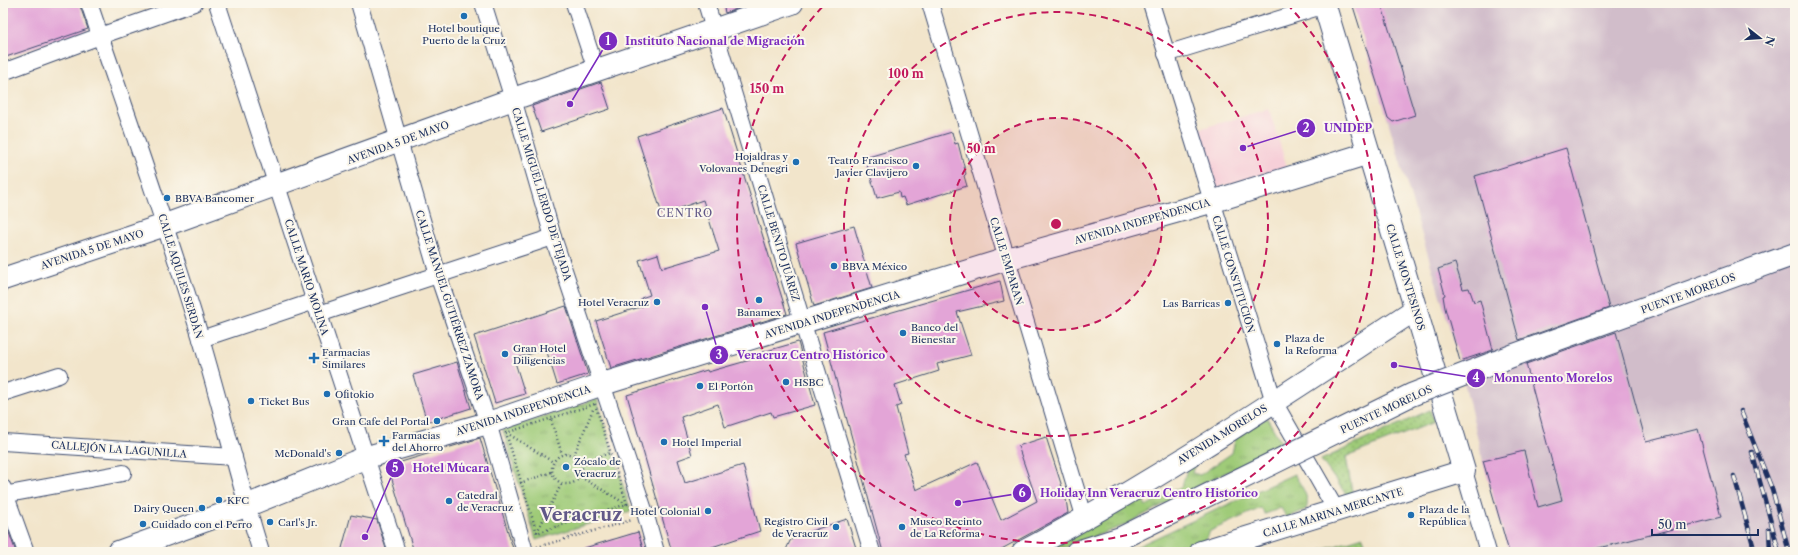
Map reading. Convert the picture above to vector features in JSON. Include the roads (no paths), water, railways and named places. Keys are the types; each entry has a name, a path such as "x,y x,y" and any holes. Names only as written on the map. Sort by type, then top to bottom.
{"street":[{"name":"CALLE AQUILES SERDÁN","path":"89,3 166,225 234,457 246,506 261,552"},
{"path":"3,72 194,3"},
{"name":"CALLE MARIO MOLINA","path":"217,3 397,552"},
{"name":"CALLE MANUEL GUTIÉRREZ ZAMORA","path":"359,3 438,275 497,428 514,484 525,552"},
{"name":"CALLE MIGUEL LERDO DE TEJADA","path":"483,3 513,99 599,394 617,450 646,516 656,552"},
{"path":"574,3 596,70"},
{"name":"CALLE BENITO JUÁREZ","path":"706,3 872,552"},
{"name":"AVENIDA 5 DE MAYO","path":"3,279 166,225 399,142 513,99 792,3"},
{"name":"CALLE EMPARAN","path":"930,3 1085,519"},
{"name":"CALLE CONSTITUCIÓN","path":"1150,3 1274,402 1336,510"},
{"path":"1166,54 1325,4"},
{"name":"CALLE MONTESINOS","path":"1325,4 1488,552"},
{"name":"AVENIDA INDEPENDENCIA","path":"118,552 246,506 367,457 497,428 802,323 1007,259 1211,202 1369,153"},
{"path":"200,339 438,275 553,237"},
{"name":"PUENTE MORELOS","path":"1121,538 1411,395 1517,354 1795,254"},
{"name":"AVENIDA MORELOS","path":"1023,552 1085,519 1274,402 1416,309"},
{"path":"3,393 59,375"},
{"name":"CALLEJÓN LA LAGUNILLA","path":"3,442 234,457"},
{"name":"CALLE MARINA MERCANTE","path":"1201,552 1336,510 1363,504 1464,471"},
{"path":"26,552 4,493 124,473"},
{"path":"1078,552 1121,538"},
{"path":"1102,552 1121,538"}],"railway":[{"path":"1741,411 1772,489 1789,552"},
{"path":"1752,452 1779,552"},
{"path":"1734,476 1755,552"},
{"path":"1769,529 1770,552"}],"place":[{"name":"Hotel boutique Puerto de la Cruz","path":"464,16"},
{"name":"Instituto Nacional de Migración","path":"570,104"},
{"name":"UNIDEP","path":"1243,148"},
{"name":"Hojaldras y Volovanes Denegri","path":"796,162"},
{"name":"Teatro Francisco Javier Clavijero","path":"916,166"},
{"name":"BBVA Bancomer","path":"167,198"},
{"name":"BBVA México","path":"834,266"},
{"name":"Banamex","path":"759,300"},
{"name":"Hotel Veracruz","path":"657,302"},
{"name":"Las Barricas","path":"1228,303"},
{"name":"Veracruz Centro Histórico","path":"705,307"},
{"name":"Banco del Bienestar","path":"903,333"},
{"name":"Plaza de la Reforma","path":"1277,344"},
{"name":"Gran Hotel Diligencias","path":"505,354"},
{"name":"Farmacias Similares","path":"314,358"},
{"name":"Monumento Morelos","path":"1394,365"},
{"name":"HSBC","path":"786,382"},
{"name":"El Portón","path":"700,386"},
{"name":"Ofitokio","path":"327,394"},
{"name":"Ticket Bus","path":"251,401"},
{"name":"Gran Cafe del Portal","path":"437,421"},
{"name":"Farmacias del Ahorro","path":"384,441"},
{"name":"Hotel Imperial","path":"664,442"},
{"name":"McDonald's","path":"339,453"},
{"name":"Zócalo de Veracruz","path":"566,467"},
{"name":"KFC","path":"219,500"},
{"name":"Catedral de Veracruz","path":"449,501"},
{"name":"Holiday Inn Veracruz Centro Historico","path":"958,503"},
{"name":"Dairy Queen","path":"202,508"},
{"name":"Hotel Colonial","path":"708,511"},
{"name":"Plaza de la República","path":"1411,515"},
{"name":"Carl's Jr.","path":"270,522"},
{"name":"Cuidado con el Perro","path":"143,524"},
{"name":"Registro Civil de Veracruz","path":"836,527"},
{"name":"Museo Recinto de La Reforma","path":"902,527"},
{"name":"Hotel Múcara","path":"365,537"}],"district":[{"name":"CENTRO","path":"685,213"},
{"name":"Veracruz","path":"581,515"}]}
